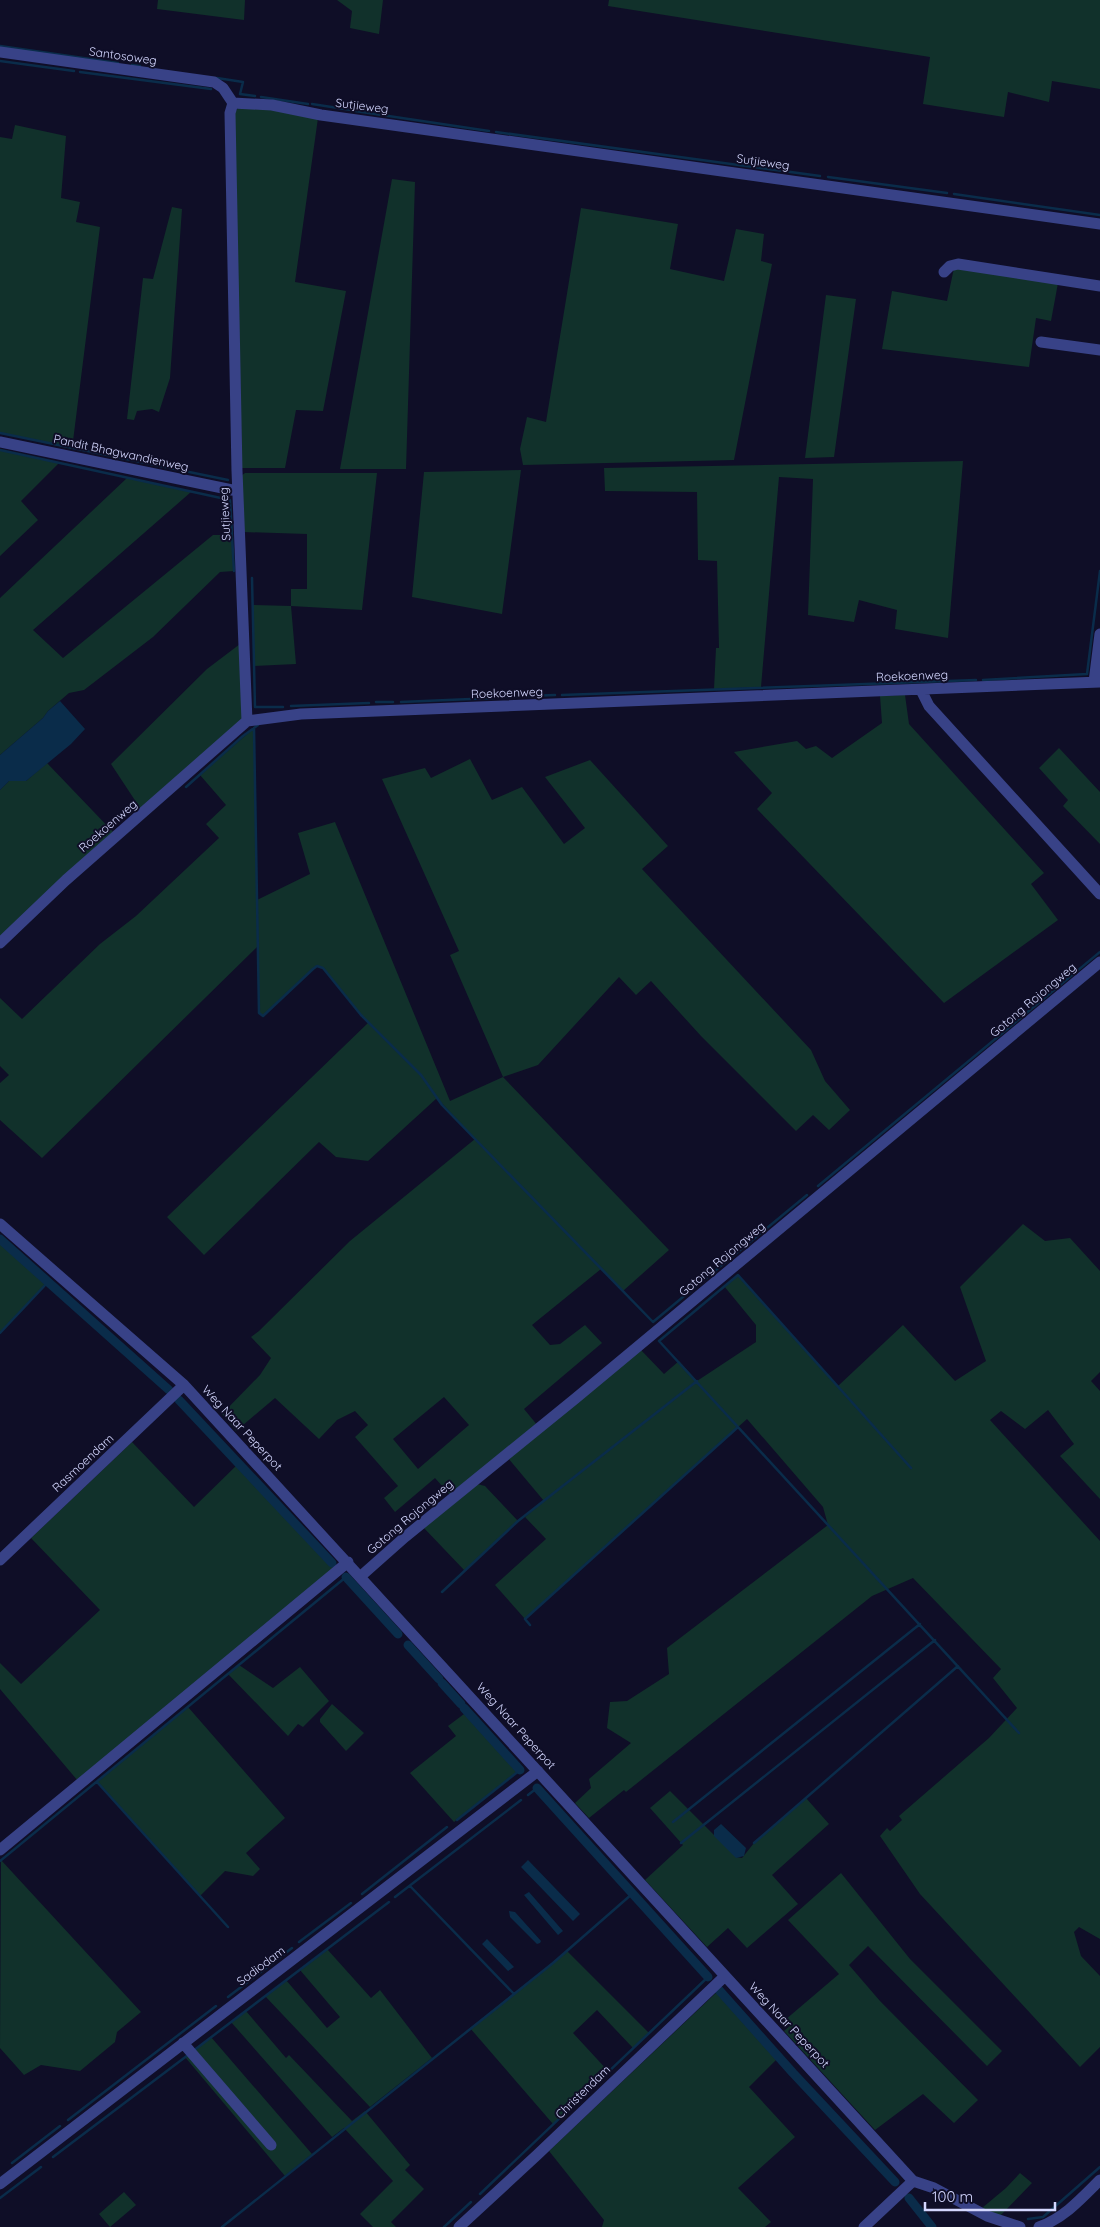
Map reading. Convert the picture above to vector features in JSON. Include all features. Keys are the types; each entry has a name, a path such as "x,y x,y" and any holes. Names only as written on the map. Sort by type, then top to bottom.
{"street":[{"name":"Santosoweg","path":"0,52 214,82 223,88 233,103"},
{"name":"Sutjieweg","path":"247,721 238,491 230,113 233,103 272,105 320,114 1100,224"},
{"path":"944,272 950,266 958,264 1100,286"},
{"path":"1041,342 1100,350"},
{"name":"Pandit Bhagwandienweg","path":"0,442 238,491"},
{"path":"1097,682 1100,634"},
{"name":"Roekoenweg","path":"0,943 66,880 247,721 301,714 1097,682"},
{"path":"921,690 929,706 1100,894"},
{"name":"Gotong Rojongweg","path":"361,1576 405,1537 584,1392 1100,962"},
{"name":"Weg Naar Peperpot","path":"0,1224 184,1385 361,1576 913,2181 934,2188 984,2221 1020,2227"},
{"name":"Rasmoendam","path":"0,1560 184,1385"},
{"path":"0,1850 348,1562"},
{"name":"Sadiodam","path":"0,2184 538,1771"},
{"name":"Christendam","path":"459,2227 725,1976"},
{"path":"183,2044 271,2145"},
{"path":"1039,2227 1054,2221 1066,2213 1100,2180"},
{"path":"864,2227 913,2181"}],"green space":[{"path":"158,0 245,0 244,20 157,9"},
{"path":"337,0 383,0 379,34 350,28 352,11"},
{"path":"609,0 1100,0 1100,89 1052,81 1049,102 1008,92 1004,117 923,104 930,57 608,6"},
{"path":"239,107 272,108 318,118 295,282 346,291 323,411 296,410 285,468 242,468 234,113"},
{"path":"15,125 66,136 61,198 80,202 76,222 100,227 72,449 0,433 0,137 12,139"},
{"path":"392,179 415,182 406,469 340,469"},
{"path":"172,207 182,209 170,378 159,412 152,409 137,411 134,420 127,419 143,278 153,279"},
{"path":"581,208 678,224 670,269 724,281 736,229 764,234 761,261 772,264 734,460 523,465 520,449 527,417 546,422"},
{"path":"954,268 1058,283 1051,321 1036,318 1029,367 882,349 892,291 947,301"},
{"path":"826,295 856,299 834,457 805,458"},
{"path":"0,450 59,463 21,501 38,520 0,556"},
{"path":"963,461 948,638 895,629 897,610 859,600 854,622 808,615 813,479 779,477 761,687 714,689 716,648 719,648 717,561 698,560 697,492 605,491 604,468"},
{"path":"521,470 502,614 412,597 424,472"},
{"path":"245,473 377,473 362,610 291,606 291,589 307,589 307,534 243,532 241,476"},
{"path":"127,478 191,492 33,630 63,658 213,535 221,535 232,525 234,571 220,572 153,637 84,690 69,693 0,755 0,598"},
{"path":"252,605 291,606 296,664 254,666"},
{"path":"240,644 244,719 142,811 111,764 207,669"},
{"path":"905,695 909,724 1044,873 1031,884 1058,920 944,1003 757,809 772,793 734,752 797,741 806,749 816,746 832,758 882,723 880,696"},
{"path":"254,728 257,900 310,874 298,833 335,822 450,1101 503,1077 669,1250 623,1291 601,1269 532,1325 550,1345 560,1344 585,1325 602,1343 524,1409 538,1426 451,1496 435,1478 395,1512 384,1498 398,1486 355,1437 368,1425 355,1411 337,1420 319,1439 275,1398 236,1431 222,1414 260,1375 271,1358 251,1337 350,1241 475,1139 437,1098 368,1161 336,1157 319,1142 204,1255 167,1217 368,1023 323,968 317,966 313,969 263,1016 259,1013 258,946 42,1158 0,1120 0,1083 9,1075 0,1066 0,998 22,1019 100,944 136,916 219,838 206,824 226,805 200,775","holes":["444,1397 469,1425 418,1469 393,1439"]},
{"path":"1059,748 1100,792 1100,844 1063,806 1068,800 1039,768"},
{"path":"470,759 492,800 522,787 564,844 585,828 545,777 590,760 668,846 642,869 811,1050 825,1081 850,1110 829,1130 813,1115 796,1131 701,1036 651,981 636,995 619,977 538,1065 503,1077 450,955 459,951 382,779 425,768 431,778"},
{"path":"47,763 115,834 0,937 0,790 9,781 26,781"},
{"path":"1023,1224 1045,1241 1070,1238 1100,1271 1100,1372 1091,1381 1100,1391 1100,1499 1060,1456 1074,1444 1048,1410 1025,1429 1001,1411 990,1420 1100,1541 1100,1939 1079,1927 1074,1932 1081,1956 1100,1976 1100,2047 1080,2067 920,1894 880,1836 887,1828 890,1831 902,1820 899,1816 989,1738 1017,1708 993,1678 1001,1669 913,1578 872,1596 626,1792 624,1790 589,1818 575,1803 591,1788 589,1779 631,1743 607,1728 610,1702 627,1701 669,1674 667,1648 828,1525 823,1507 747,1419 525,1619 495,1585 546,1539 525,1517 544,1501 508,1458 640,1349 664,1374 679,1361 697,1381 756,1342 756,1325 724,1286 738,1275 838,1386 903,1325 955,1381 986,1361 960,1287"},
{"path":"0,1239 49,1281 0,1333"},
{"path":"132,1442 194,1507 239,1463 336,1567 78,1781 0,1689 0,1663 21,1684 100,1610 31,1538"},
{"path":"477,1484 485,1486 518,1521 465,1571 423,1527"},
{"path":"239,1665 273,1688 300,1667 329,1701 303,1727 298,1724 288,1736 228,1674"},
{"path":"332,1704 364,1733 346,1751 320,1722 320,1719"},
{"path":"188,1707 285,1818 246,1853 260,1869 253,1876 225,1871 200,1896 97,1782"},
{"path":"468,1711 519,1771 454,1822 410,1773 456,1736 448,1726"},
{"path":"670,1791 736,1857 742,1858 754,1843 806,1798 829,1824 772,1875 798,1904 747,1948 728,1928 707,1947 645,1880 683,1845 650,1808"},
{"path":"1,1860 141,2012 117,2032 115,2042 80,2071 41,2065 24,2075 0,2048"},
{"path":"841,1873 910,1959 1002,2051 987,2066 868,1946 849,1965 880,2001 978,2100 954,2123 923,2094 875,2130 784,2031 791,2025 785,2020 839,1974 788,1920"},
{"path":"327,1949 371,1998 380,1990 432,2058 370,2107 265,1996 286,1980 327,2028 340,2017 300,1970"},
{"path":"567,1951 649,2033 633,2048 597,2010 573,2033 609,2072 553,2124 470,2028"},
{"path":"719,1990 779,2057 749,2087 795,2137 738,2188 771,2222 765,2227 602,2227 604,2220 549,2151"},
{"path":"246,2011 286,2058 289,2055 352,2121 365,2111 410,2165 405,2170 424,2189 391,2222 396,2227 373,2227 360,2214 393,2181 344,2128 332,2137 231,2022"},
{"path":"211,2037 312,2154 285,2176 185,2057"},
{"path":"1020,2173 1032,2183 1000,2216 982,2208 1006,2188"},
{"path":"124,2192 136,2205 110,2227 99,2214"}],"water":[{"path":"60,701 85,729 71,744 26,781 9,781 0,790 0,755"},
{"path":"721,1824 746,1848 744,1856 736,1858 714,1836 714,1830"},
{"path":"528,1860 580,1914 573,1921 521,1867"},
{"path":"529,1892 563,1931 558,1935 524,1895"},
{"path":"509,1911 515,1912 541,1941 540,1943 537,1944 510,1917"},
{"path":"487,1939 514,1967 508,1971 482,1944"}],"waterway":[{"path":"0,46 118,63"},
{"path":"0,61 74,71"},
{"path":"132,65 140,66"},
{"path":"80,72 211,89"},
{"path":"217,78 243,82 240,94 255,96"},
{"path":"261,97 308,104"},
{"path":"312,104 351,110"},
{"path":"355,111 489,131"},
{"path":"496,132 820,176"},
{"path":"828,177 947,193"},
{"path":"954,194 1100,215"},
{"path":"0,433 228,480"},
{"path":"0,450 230,500 234,571"},
{"path":"983,680 1087,674 1100,571"},
{"path":"252,578 255,707 283,707"},
{"path":"562,695 976,680"},
{"path":"502,697 555,695"},
{"path":"401,702 494,698"},
{"path":"376,702 393,702"},
{"path":"291,706 369,703"},
{"path":"186,787 258,725"},
{"path":"254,728 259,1013 263,1016 317,966 323,968 361,1015 421,1075 442,1105 653,1322 695,1287"},
{"path":"818,1186 1100,952"},
{"path":"705,1279 807,1195"},
{"path":"0,1239 169,1390"},
{"path":"911,1468 738,1275 659,1341 1019,1733"},
{"path":"0,1333 49,1281"},
{"path":"442,1592 518,1521 697,1381"},
{"path":"179,1400 332,1563"},
{"path":"530,1625 525,1619 738,1427"},
{"path":"0,1861 346,1577"},
{"path":"346,1577 398,1634"},
{"path":"673,1822 920,1624"},
{"path":"681,1843 935,1640"},
{"path":"408,1645 439,1679"},
{"path":"754,1843 958,1666"},
{"path":"442,1683 461,1704"},
{"path":"464,1708 520,1770"},
{"path":"457,1820 520,1770"},
{"path":"97,1782 228,1927"},
{"path":"528,1795 537,1788"},
{"path":"537,1788 708,1977"},
{"path":"395,1897 521,1800"},
{"path":"362,1894 447,1827"},
{"path":"410,1886 514,1994"},
{"path":"222,2227 553,1963 632,1894"},
{"path":"193,2051 389,1902"},
{"path":"299,1942 351,1903"},
{"path":"228,1997 292,1948"},
{"path":"480,2194 708,1977"},
{"path":"719,1990 793,2073 895,2182"},
{"path":"68,2120 216,2006"},
{"path":"53,2157 188,2055"},
{"path":"12,2163 60,2126"},
{"path":"0,2198 41,2167"},
{"path":"1028,2219 1043,2217 1100,2167"},
{"path":"909,2198 932,2227"},
{"path":"444,2227 471,2202"}]}
